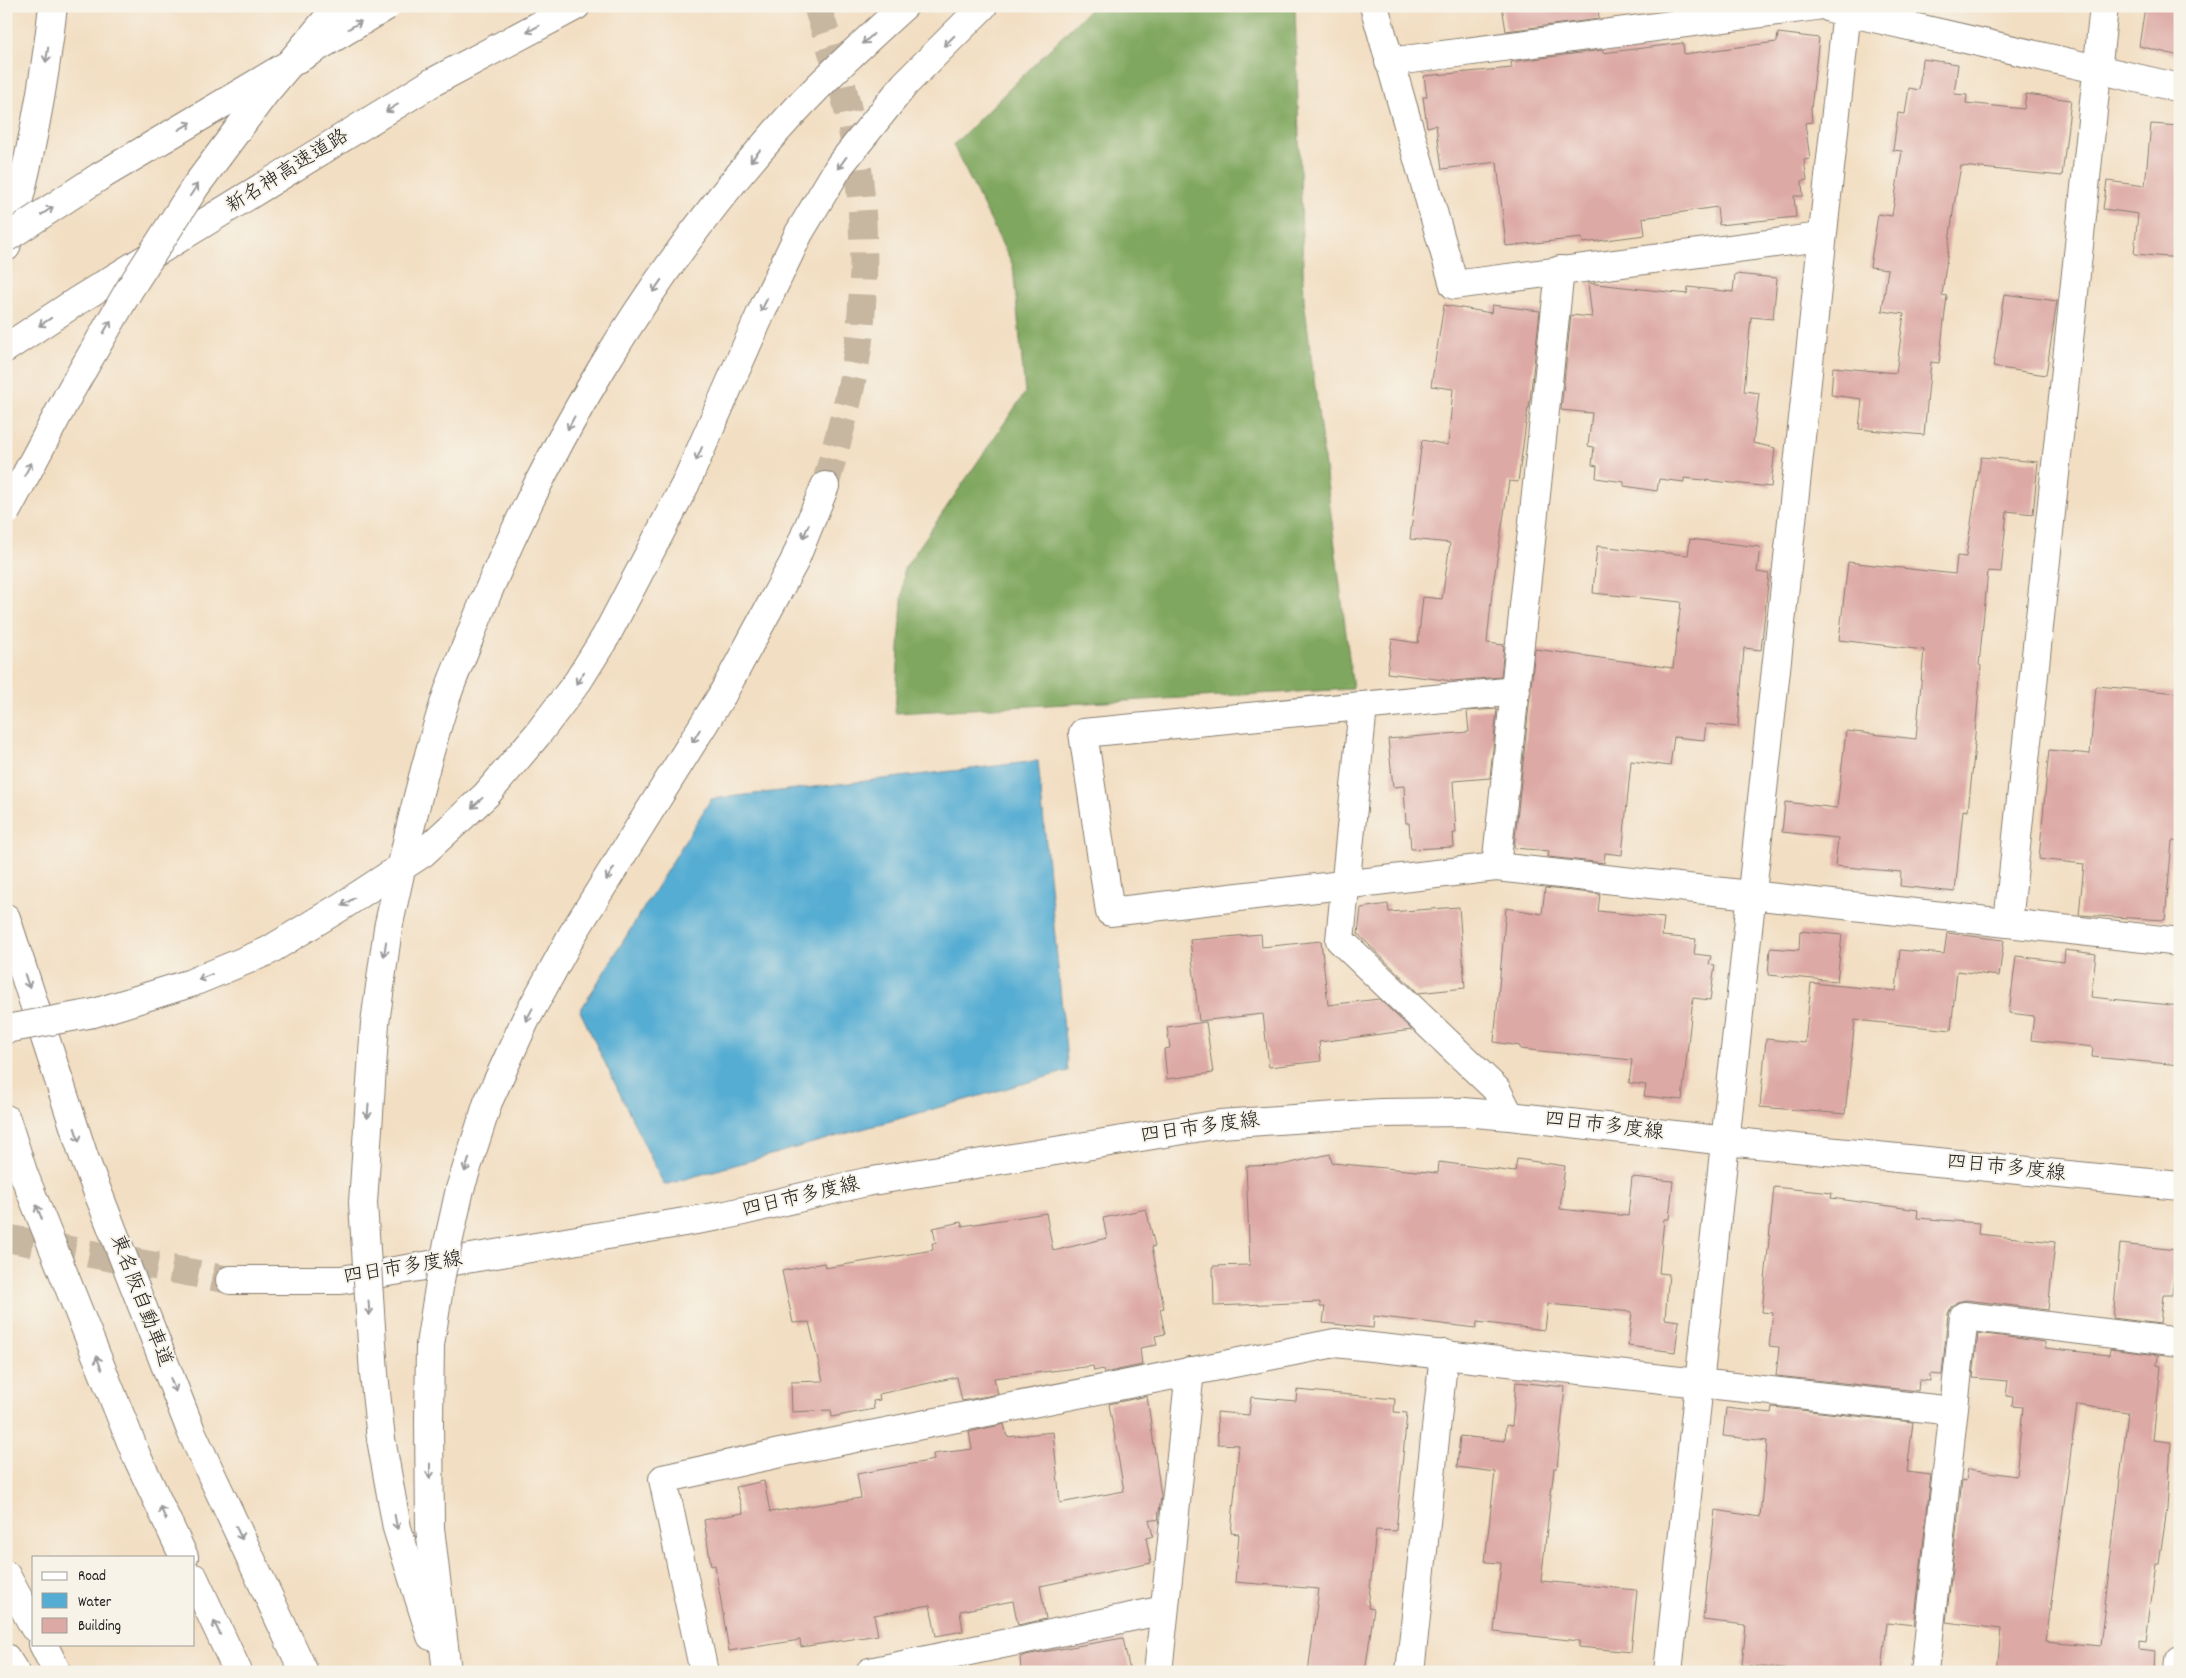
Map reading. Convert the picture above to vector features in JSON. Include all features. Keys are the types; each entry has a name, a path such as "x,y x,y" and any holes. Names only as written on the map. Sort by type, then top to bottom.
{"main road":[{"path":"6,247 20,199 36,127 53,6"},
{"path":"6,512 71,390 129,290 196,187 265,93 338,6"},
{"path":"6,238 99,177 387,6"},
{"name":"新名神高速道路","path":"6,348 77,301 433,82 576,6"},
{"path":"442,1672 397,1528 381,1440 372,1356 363,1202 375,1023 388,928 409,833 447,695 486,596 527,504 574,416 634,320 702,221 774,133 849,56 904,6"},
{"path":"6,1029 94,1013 191,983 268,951 423,853 486,795 543,728 578,681 606,636 685,485 760,313 810,216 840,165 905,84 983,6"},
{"path":"1374,6 1454,285 1821,237"},
{"path":"1389,62 1816,6"},
{"path":"2008,923 2104,6"},
{"path":"1668,1672 1821,237 1834,8 2180,88"},
{"path":"1496,867 1560,270"},
{"path":"447,1672 430,1528 430,1344 441,1275 460,1188 488,1102 525,1021 572,935 722,695 794,562 825,486"},
{"path":"1516,691 1083,733 1110,912 1496,867 2180,942"},
{"path":"1363,706 1340,940 1496,1089 1510,1116"},
{"name":"東名阪自動車道","path":"6,918 84,1157 184,1412 304,1672"},
{"name":"四日市多度線","path":"230,1280 341,1280 726,1215 866,1182 1220,1124 1381,1113 1463,1112 1510,1116 1726,1141 2180,1186"},
{"path":"6,1119 24,1175 137,1457 184,1556"},
{"path":"1926,1672 1964,1316 2180,1342"},
{"path":"704,1672 663,1479 780,1452 1335,1343 1953,1411"},
{"path":"1410,1672 1444,1354"},
{"path":"1158,1672 1190,1371"},
{"path":"6,1575 32,1623"},
{"path":"195,1580 238,1672"},
{"path":"870,1672 1164,1610"},
{"path":"44,1646 58,1672"},
{"path":"6,1658 15,1672"},
{"path":"2179,1672 2180,1661"}],"green space":[{"path":"1093,6 1295,6 1304,300 1353,689 895,713 904,569 1025,393 1013,266 953,145"}],"water":[{"path":"1038,761 1068,1071 664,1185 580,1011 711,799"}],"building":[{"path":"1502,6 1598,6 1599,19 1506,31"},
{"path":"2180,6 2180,56 2139,46 2145,7"},
{"path":"1778,33 1819,38 1811,109 1812,122 1805,123 1810,159 1804,160 1807,180 1802,181 1803,196 1794,196 1796,217 1719,225 1717,207 1643,218 1645,235 1583,243 1582,238 1506,246 1497,162 1442,169 1436,125 1427,127 1423,97 1427,97 1424,76 1512,68 1511,62 1603,50 1603,53 1683,43 1684,54 1777,42"},
{"path":"1922,59 1958,64 1954,94 1967,95 1966,103 2024,109 2026,94 2071,100 2062,176 1961,166 1942,295 1947,296 1939,363 1931,362 1924,435 1859,429 1862,399 1831,395 1833,367 1896,373 1904,314 1882,311 1888,269 1870,267 1878,214 1892,216 1902,151 1893,150 1898,113 1905,114 1909,88 1919,90"},
{"path":"2151,124 2180,126 2180,258 2134,254 2138,214 2103,209 2107,181 2145,186"},
{"path":"1735,274 1777,278 1773,319 1751,317 1744,391 1759,393 1753,443 1775,448 1771,487 1684,478 1684,482 1659,479 1657,491 1624,486 1624,482 1596,478 1597,466 1592,465 1594,447 1588,446 1592,413 1561,410 1571,315 1592,317 1588,283 1687,294 1688,287 1733,292"},
{"path":"2004,294 2057,301 2046,375 1993,367"},
{"path":"1444,305 1491,313 1492,305 1540,311 1518,482 1509,481 1492,592 1487,643 1504,645 1501,677 1453,681 1387,673 1392,639 1418,643 1423,597 1442,599 1450,543 1410,539 1422,440 1448,445 1453,389 1431,386"},
{"path":"1981,457 2038,462 2033,514 2007,511 2001,572 1988,571 1979,665 1981,666 1975,745 1968,811 1963,810 1955,892 1900,886 1901,872 1835,866 1838,838 1782,832 1785,802 1837,808 1846,731 1916,739 1924,650 1839,640 1848,562 1955,574 1957,556 1966,557"},
{"path":"1690,539 1760,547 1757,572 1769,574 1761,650 1744,648 1738,727 1706,724 1704,740 1674,737 1670,766 1631,761 1622,855 1605,853 1604,863 1548,857 1549,851 1514,848 1535,649 1673,668 1681,602 1593,593 1597,546 1688,555"},
{"path":"2096,686 2180,693 2180,842 2172,841 2165,920 2079,915 2084,864 2039,859 2049,750 2090,754"},
{"path":"1497,709 1490,778 1453,781 1456,833 1453,833 1454,847 1411,849 1409,823 1406,823 1404,786 1393,787 1388,739 1469,732 1467,711"},
{"path":"1545,888 1600,894 1598,911 1664,918 1662,936 1696,939 1694,954 1711,956 1709,964 1715,965 1710,1000 1693,998 1682,1100 1644,1096 1646,1085 1629,1083 1632,1060 1520,1049 1520,1046 1494,1042 1506,908 1542,914"},
{"path":"1388,904 1389,912 1459,907 1465,988 1418,993 1358,934 1361,908"},
{"path":"1800,931 1842,935 1837,981 1768,975 1770,948 1799,950"},
{"path":"1947,933 2004,940 1999,976 1957,971 1951,1030 1855,1020 1845,1114 1760,1107 1766,1039 1805,1043 1811,983 1896,991 1900,950 1944,954"},
{"path":"1261,934 1262,947 1321,941 1328,1005 1379,999 1412,1030 1319,1042 1321,1061 1269,1067 1263,1014 1199,1021 1190,940"},
{"path":"2065,950 2096,954 2091,997 2180,1006 2180,1065 2092,1057 2093,1047 2031,1040 2034,1016 2009,1013 2016,956 2064,962"},
{"path":"1206,1022 1213,1073 1167,1079 1164,1049 1170,1048 1167,1027"},
{"path":"1330,1154 1332,1163 1438,1173 1439,1162 1515,1172 1517,1159 1565,1166 1560,1209 1628,1216 1632,1177 1673,1181 1669,1219 1664,1219 1659,1273 1669,1274 1665,1319 1679,1321 1675,1352 1628,1346 1632,1312 1548,1304 1545,1330 1477,1322 1476,1328 1374,1316 1373,1328 1323,1323 1325,1307 1320,1307 1320,1302 1214,1306 1213,1266 1250,1265 1246,1166 1282,1165"},
{"path":"1774,1187 1832,1193 1831,1198 1918,1210 1917,1218 1979,1223 1978,1234 2055,1242 2048,1310 1966,1300 1957,1302 1951,1307 1948,1314 1942,1375 1930,1374 1930,1381 1919,1380 1918,1391 1776,1376 1779,1347 1769,1346 1773,1313 1762,1312"},
{"path":"1146,1209 1155,1246 1152,1247 1164,1308 1160,1309 1165,1334 1155,1336 1157,1345 1140,1348 1142,1365 1104,1373 1103,1369 1094,1371 1093,1366 994,1378 998,1394 962,1401 957,1377 879,1394 880,1400 873,1401 874,1409 832,1417 831,1410 792,1412 791,1382 823,1381 809,1322 793,1323 782,1271 824,1263 825,1268 933,1250 932,1243 936,1243 933,1228 961,1222 962,1226 1046,1213 1053,1251 1107,1238 1103,1218"},
{"path":"2120,1244 2177,1250 2172,1295 2163,1295 2160,1324 2113,1318"},
{"path":"1978,1333 2045,1342 2045,1348 2109,1355 2110,1349 2158,1355 2157,1365 2161,1366 2153,1440 2171,1442 2167,1509 2159,1564 2156,1564 2146,1641 2138,1640 2138,1649 2156,1651 2155,1672 1997,1672 2001,1629 1946,1622 1962,1480 1966,1481 1968,1469 2016,1476 2023,1407 2012,1406 2013,1397 2006,1396 2008,1381 1973,1378","holes":["2077,1405 2128,1412 2100,1646 2046,1641"]},
{"path":"1516,1382 1565,1387 1557,1468 1554,1468 1541,1581 1637,1590 1631,1652 1579,1647 1579,1641 1494,1632 1501,1563 1485,1562 1495,1472 1457,1467 1460,1436 1505,1441 1506,1425 1512,1426"},
{"path":"1297,1390 1395,1399 1394,1412 1407,1413 1396,1531 1376,1530 1368,1608 1374,1609 1365,1672 1308,1672 1319,1589 1235,1582 1239,1534 1231,1533 1239,1445 1218,1444 1217,1412 1249,1415 1251,1397 1296,1401"},
{"path":"1147,1396 1161,1496 1158,1520 1149,1519 1153,1536 1146,1538 1151,1563 1040,1586 1046,1619 1018,1625 1013,1601 960,1611 963,1631 936,1636 930,1605 874,1615 878,1635 801,1647 800,1640 729,1651 715,1565 711,1566 704,1520 743,1513 736,1487 764,1481 770,1512 861,1498 857,1474 934,1460 933,1454 972,1449 969,1432 1004,1424 1007,1437 1053,1432 1060,1503 1124,1491 1109,1404"},
{"path":"1772,1407 1913,1422 1907,1472 1931,1475 1915,1618 1914,1625 1887,1622 1882,1672 1812,1672 1742,1665 1746,1625 1703,1620 1715,1510 1760,1517 1767,1441 1723,1436 1726,1408 1771,1413"},
{"path":"1123,1638 1130,1672 1021,1672 1020,1657 1025,1655"}],"tunnel":[{"path":"817,6 848,110 858,170 863,231 863,290 856,362 825,486"},
{"path":"6,1238 230,1280"}]}
